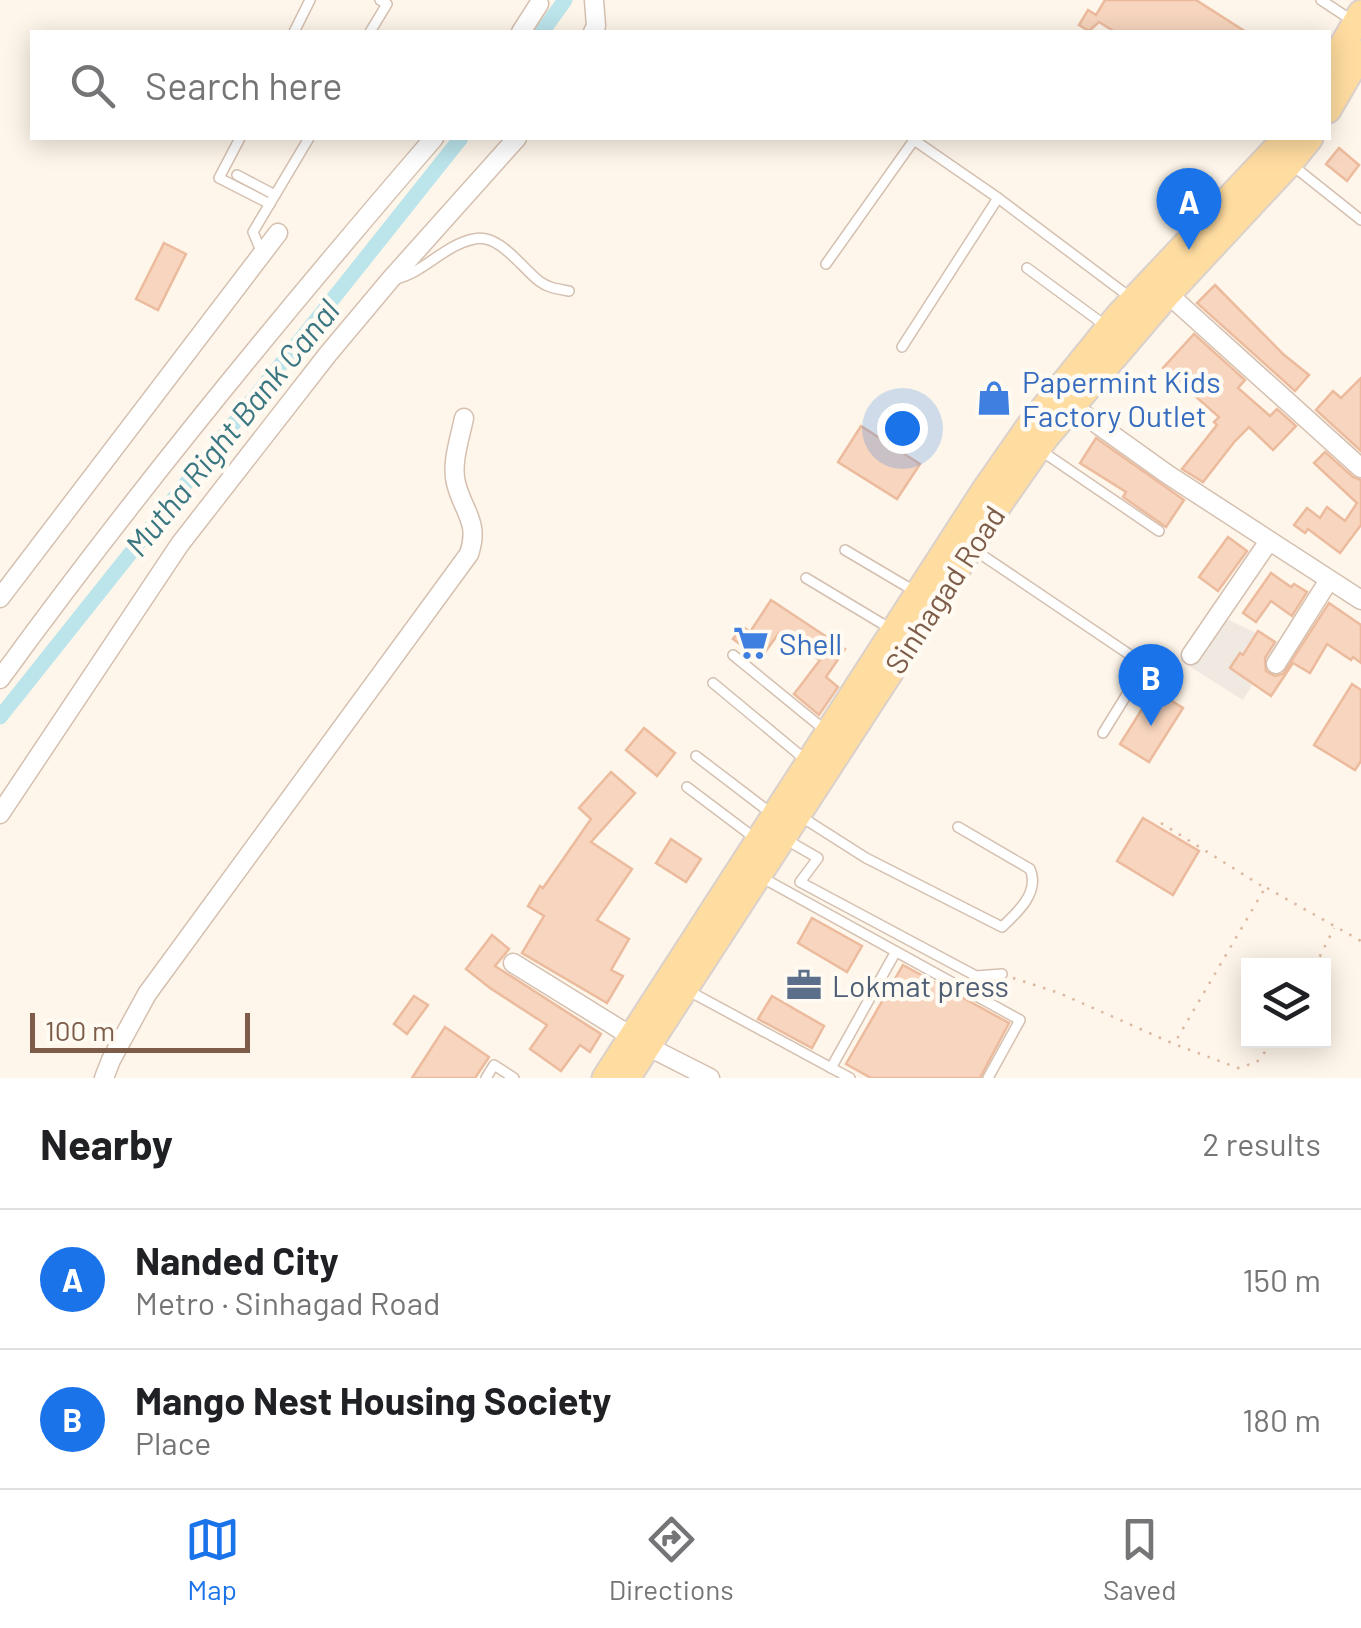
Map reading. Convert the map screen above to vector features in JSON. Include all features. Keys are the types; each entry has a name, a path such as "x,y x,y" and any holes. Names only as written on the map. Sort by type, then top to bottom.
{"main road":[{"path":"1331,66 1358,18"},
{"path":"1331,105 1361,52"},
{"name":"Sinhagad Road","path":"627,1078 639,1041 776,827 970,548 1030,425 1134,300 1242,199 1288,150"},
{"name":"Sinhagad Road","path":"605,1078 685,988 758,875 776,827 809,762 918,593 992,497 1038,449 1242,199"}],"street":[{"path":"594,0 594,30"},
{"path":"522,30 540,4"},
{"path":"0,679 144,487 432,140"},
{"path":"0,814 180,544 328,354 515,140"},
{"path":"0,598 278,233"},
{"path":"1168,294 1361,468"},
{"path":"1072,406 1361,600"},
{"path":"104,1078 147,994 469,554 473,525 454,469 464,418"},
{"path":"1191,655 1270,541"},
{"path":"1276,664 1329,580"},
{"path":"513,962 639,1041 710,1078"}],"lane":[{"path":"295,30 310,0"},
{"path":"371,30 387,4 380,0"},
{"path":"1321,0 1358,18"},
{"path":"239,140 219,178 272,200"},
{"path":"262,254 253,232 308,140"},
{"path":"826,264 914,140 1134,300"},
{"path":"1288,150 1361,220"},
{"path":"237,175 272,200"},
{"path":"902,348 998,198"},
{"path":"390,280 408,276 459,244 486,238 539,281 569,291"},
{"path":"1027,268 1108,328"},
{"path":"1038,449 1159,531"},
{"path":"970,548 1145,665 1103,733"},
{"path":"845,550 918,593"},
{"path":"806,578 894,631"},
{"path":"733,655 828,732"},
{"path":"713,683 809,762"},
{"path":"696,756 776,827 818,858 800,882 976,976 1002,974"},
{"path":"687,787 776,827 866,858 1002,927 1031,891 1034,879 1030,869 958,827"},
{"path":"758,875 1020,1020 988,1078"},
{"path":"832,1068 895,953"},
{"path":"685,988 850,1078"},
{"path":"486,1078 494,1065 514,1078"}],"path":[{"path":"1162,823 1265,888 1361,941"},
{"path":"1174,1044 1265,888"},
{"path":"1318,958 1334,928"},
{"path":"1002,974 1060,993 1238,1068 1257,1062 1268,1048"}],"shaded area":[{"path":"1219,615 1278,644 1243,700 1184,663"}],"building":[{"path":"1105,0 1196,0 1243,30 1112,30 1099,22 1087,30 1079,25 1088,10 1096,15"},
{"path":"1339,148 1359,165 1347,181 1326,164"},
{"path":"164,243 186,254 158,310 136,299"},
{"path":"1215,285 1309,375 1295,391 1197,303"},
{"path":"1194,334 1245,380 1238,388 1270,416 1277,409 1296,426 1273,450 1249,427 1203,482 1182,469 1217,425 1214,422 1219,417 1163,368"},
{"path":"1361,378 1361,451 1316,410 1333,391 1341,398"},
{"path":"861,426 920,464 897,499 838,462"},
{"path":"1096,438 1184,500 1166,527 1123,497 1126,492 1080,463"},
{"path":"1325,452 1361,480 1361,525 1340,553 1308,529 1305,533 1294,525 1307,508 1320,518 1327,507 1345,521 1357,503 1314,463"},
{"path":"1228,537 1247,551 1218,591 1199,577"},
{"path":"1271,573 1291,587 1294,584 1307,592 1292,616 1271,601 1256,622 1243,613"},
{"path":"771,600 845,649 826,677 838,687 819,715 794,694 820,660 779,633 760,659 733,639 742,626 750,632"},
{"path":"1329,603 1361,625 1361,663 1327,644 1310,673 1293,663 1271,696 1230,668 1258,631 1275,642 1265,658 1266,671 1275,676 1283,674"},
{"path":"1352,684 1361,690 1361,761 1355,770 1314,745"},
{"path":"1154,690 1183,708 1149,762 1120,744"},
{"path":"644,728 675,753 657,776 626,750"},
{"path":"611,772 635,793 591,842 632,869 597,920 629,939 611,970 623,976 607,1003 522,953 544,916 528,906 591,819 579,808"},
{"path":"1143,818 1199,851 1173,895 1117,861"},
{"path":"671,839 701,859 686,882 656,863"},
{"path":"812,918 862,946 847,972 798,943"},
{"path":"492,935 509,949 495,966 601,1034 590,1052 580,1045 561,1071 530,1049 547,1025 466,969"},
{"path":"903,965 1009,1023 980,1078 871,1078 846,1064"},
{"path":"414,996 428,1005 407,1034 394,1024"},
{"path":"772,996 824,1026 812,1048 758,1019"},
{"path":"445,1027 489,1057 475,1078 412,1078"}],"waterway":[{"name":"Mutha Right Bank Canal","path":"543,30 565,0"},
{"name":"Mutha Right Bank Canal","path":"0,717 459,140"}],"place":[{"name":"Nanded City","path":"1189,250"},
{"name":"Papermint Kids Factory Outlet","path":"994,398"},
{"name":"Shell","path":"751,643"},
{"name":"Mango Nest Housing Society","path":"1151,726"},
{"name":"Lokmat press","path":"804,985"}]}
